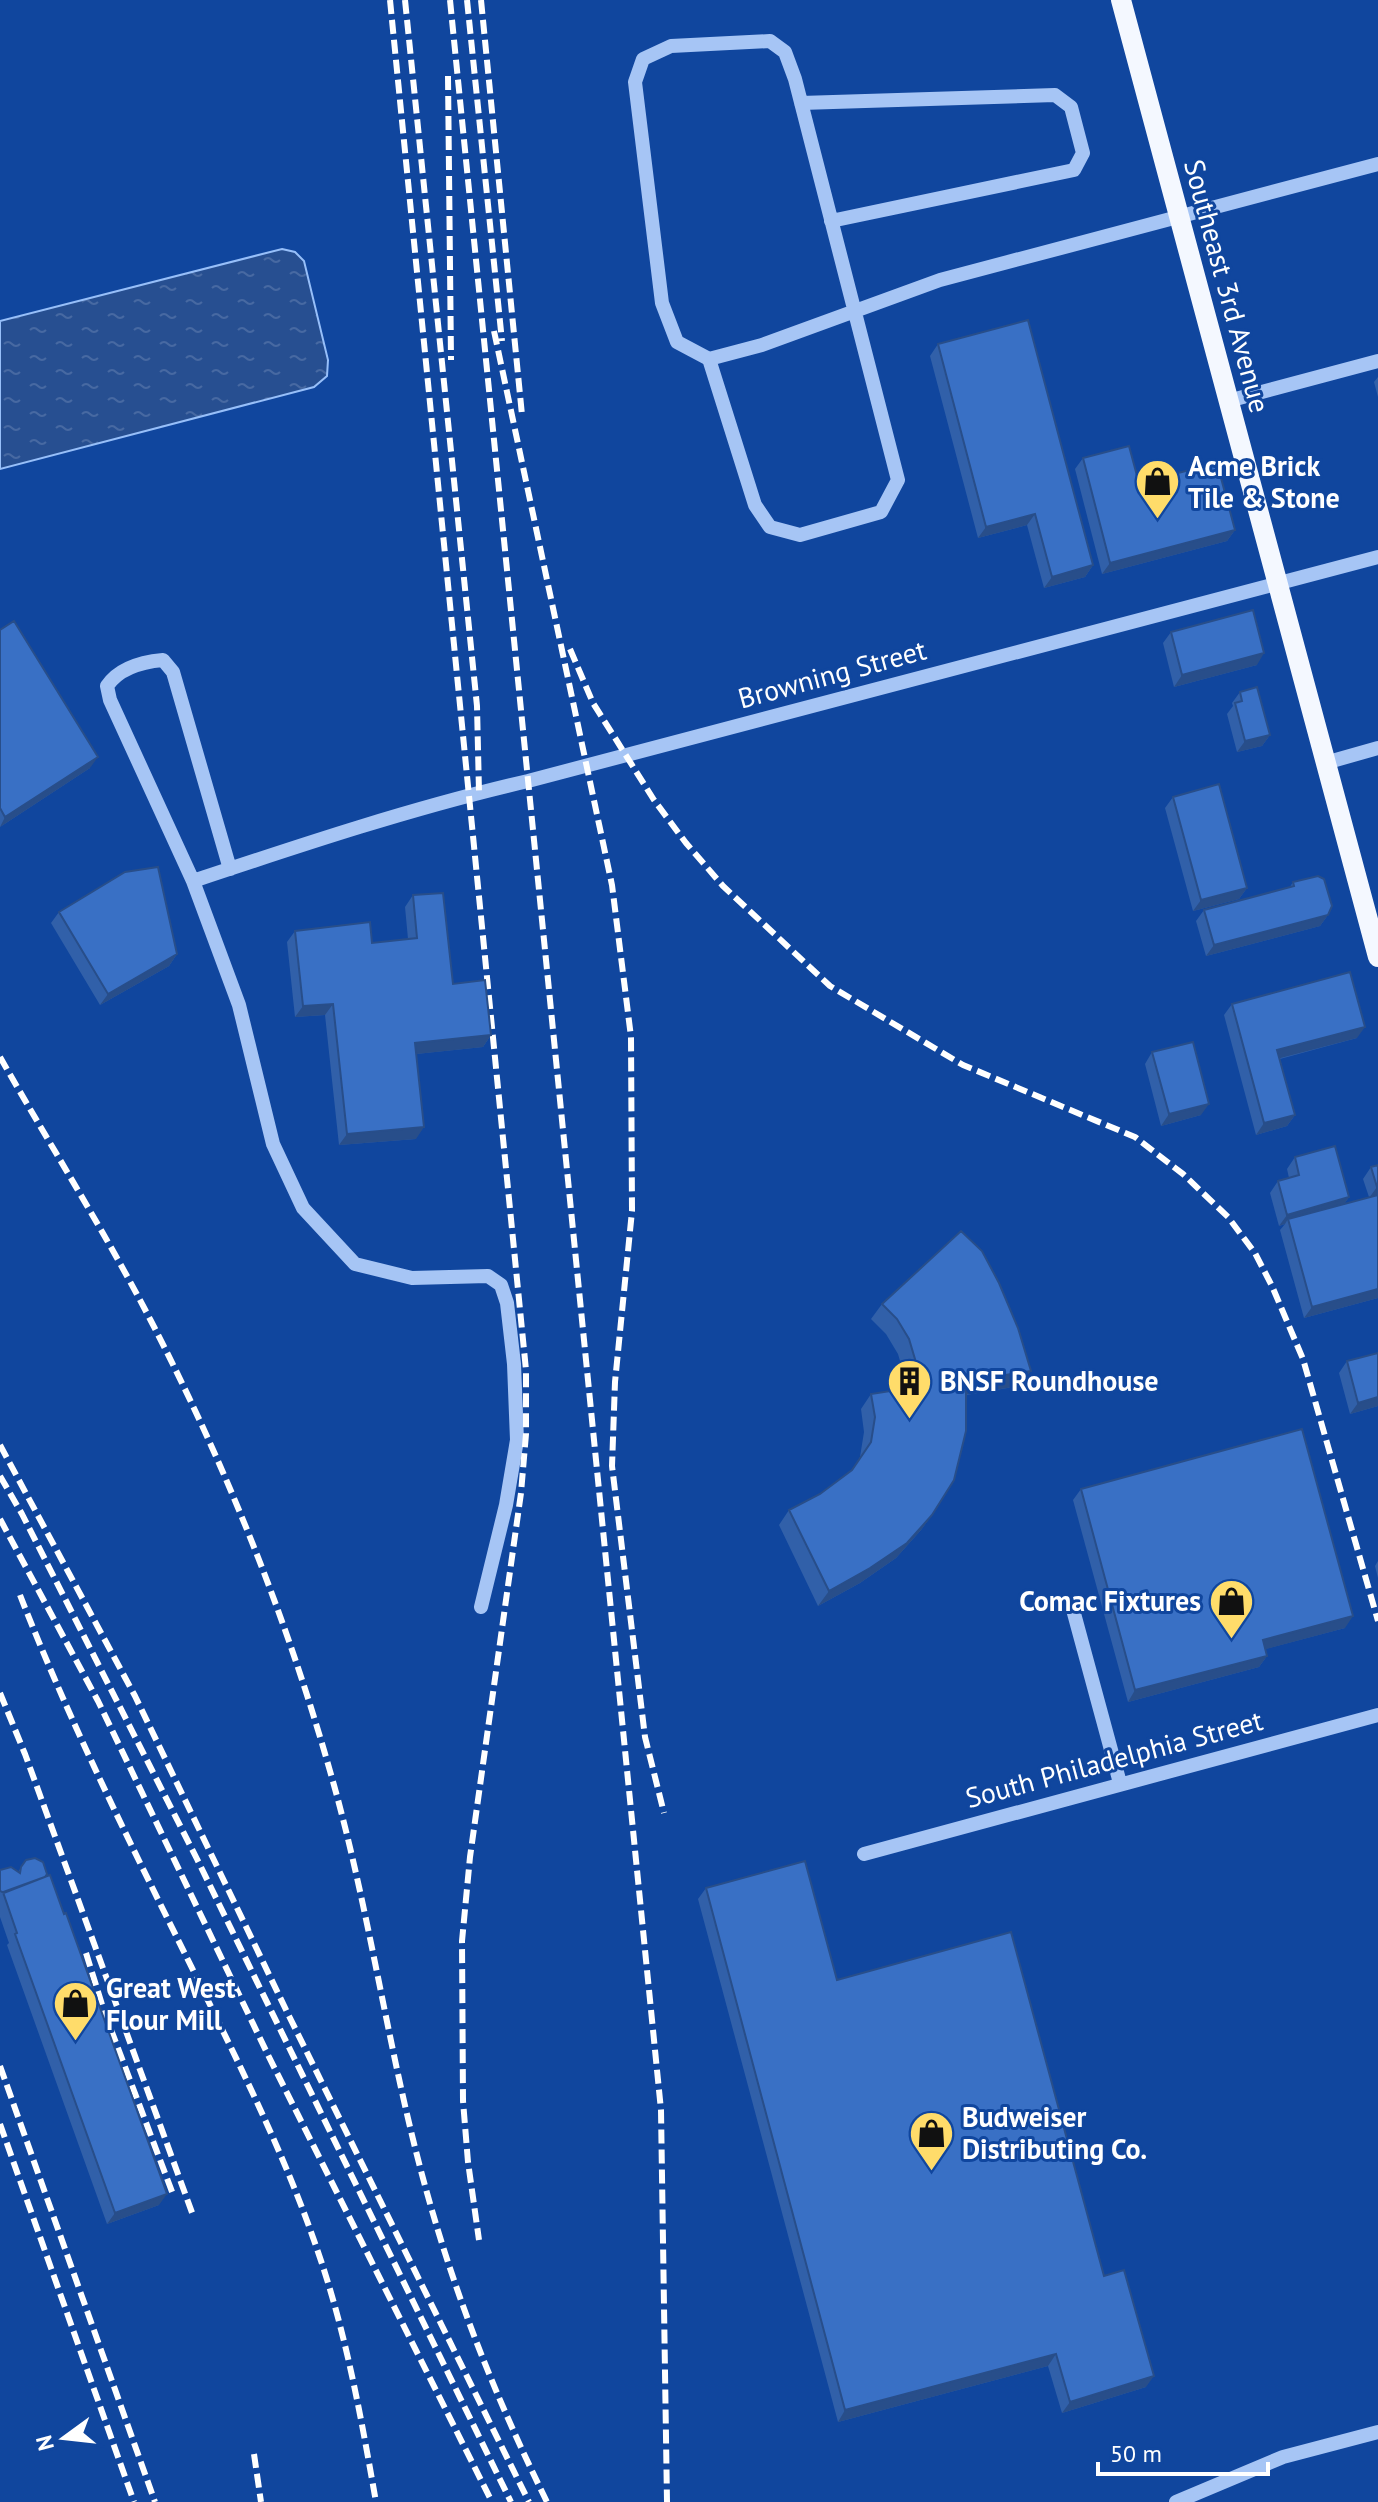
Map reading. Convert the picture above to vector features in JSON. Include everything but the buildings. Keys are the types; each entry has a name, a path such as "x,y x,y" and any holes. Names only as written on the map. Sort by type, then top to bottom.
{"main road":[{"name":"Southeast 3rd Avenue","path":"1121,0 1377,947"}],"street":[{"path":"709,359 755,505 770,527 800,535 881,512 898,480 855,312 831,221 801,103 785,52 770,41 671,46 643,59 635,82 662,303 677,342 709,359 762,345 855,312 940,280 1378,164"},
{"path":"801,103 1055,95 1071,107 1083,153 1074,170 831,221"},
{"path":"1228,401 1378,361"},
{"name":"Browning Street","path":"193,881 469,795 1378,557"},
{"path":"230,869 173,672 163,660 147,661 115,674 107,686 110,700 193,881 239,1005 273,1144 303,1208 355,1264 412,1278 488,1276 501,1285 507,1303 514,1364 517,1440 506,1505 481,1607"},
{"path":"1325,763 1378,748"},
{"path":"1072,1606 1120,1783"},
{"name":"South Philadelphia Street","path":"864,1854 1378,1715"},
{"path":"1176,2502 1283,2457 1378,2432"}],"water":[{"path":"282,249 295,252 304,261 328,360 327,376 314,387 0,469 0,321"}],"railway":[{"path":"390,0 526,1370 526,1434 521,1493 470,1857 462,1941 463,2101 479,2240"},
{"path":"405,0 477,706 479,792"},
{"path":"450,0 661,2110 667,2502"},
{"path":"467,0 502,341"},
{"path":"481,0 522,415"},
{"path":"448,76 451,360"},
{"path":"494,331 612,885 631,1037 632,1211 615,1382 612,1466 645,1737 664,1813"},
{"path":"570,649 593,703 654,800 686,843 723,886 830,986 963,1065 1135,1137 1183,1174 1228,1217 1255,1253 1303,1359 1378,1621"},
{"path":"0,1057 151,1321 229,1485 274,1598 313,1713 344,1822 399,2079 436,2224 478,2345 547,2502"},
{"path":"0,1445 135,1696 529,2502"},
{"path":"0,1476 197,1859 511,2502"},
{"path":"0,1519 98,1701 269,2057 492,2502"},
{"path":"20,1595 80,1737 243,2072 304,2213 344,2343 376,2502"},
{"path":"0,1693 194,2218"},
{"path":"86,1953 104,2011 174,2197"},
{"path":"0,2066 155,2502"},
{"path":"0,2124 134,2502"},
{"path":"254,2454 261,2502"}],"place":[{"name":"Acme Brick Tile & Stone","path":"1157,521"},
{"name":"BNSF Roundhouse","path":"909,1420"},
{"name":"Comac Fixtures","path":"1232,1640"},
{"name":"Great West Flour Mill","path":"75,2043"},
{"name":"Budweiser Distributing Co.","path":"931,2172"}]}
